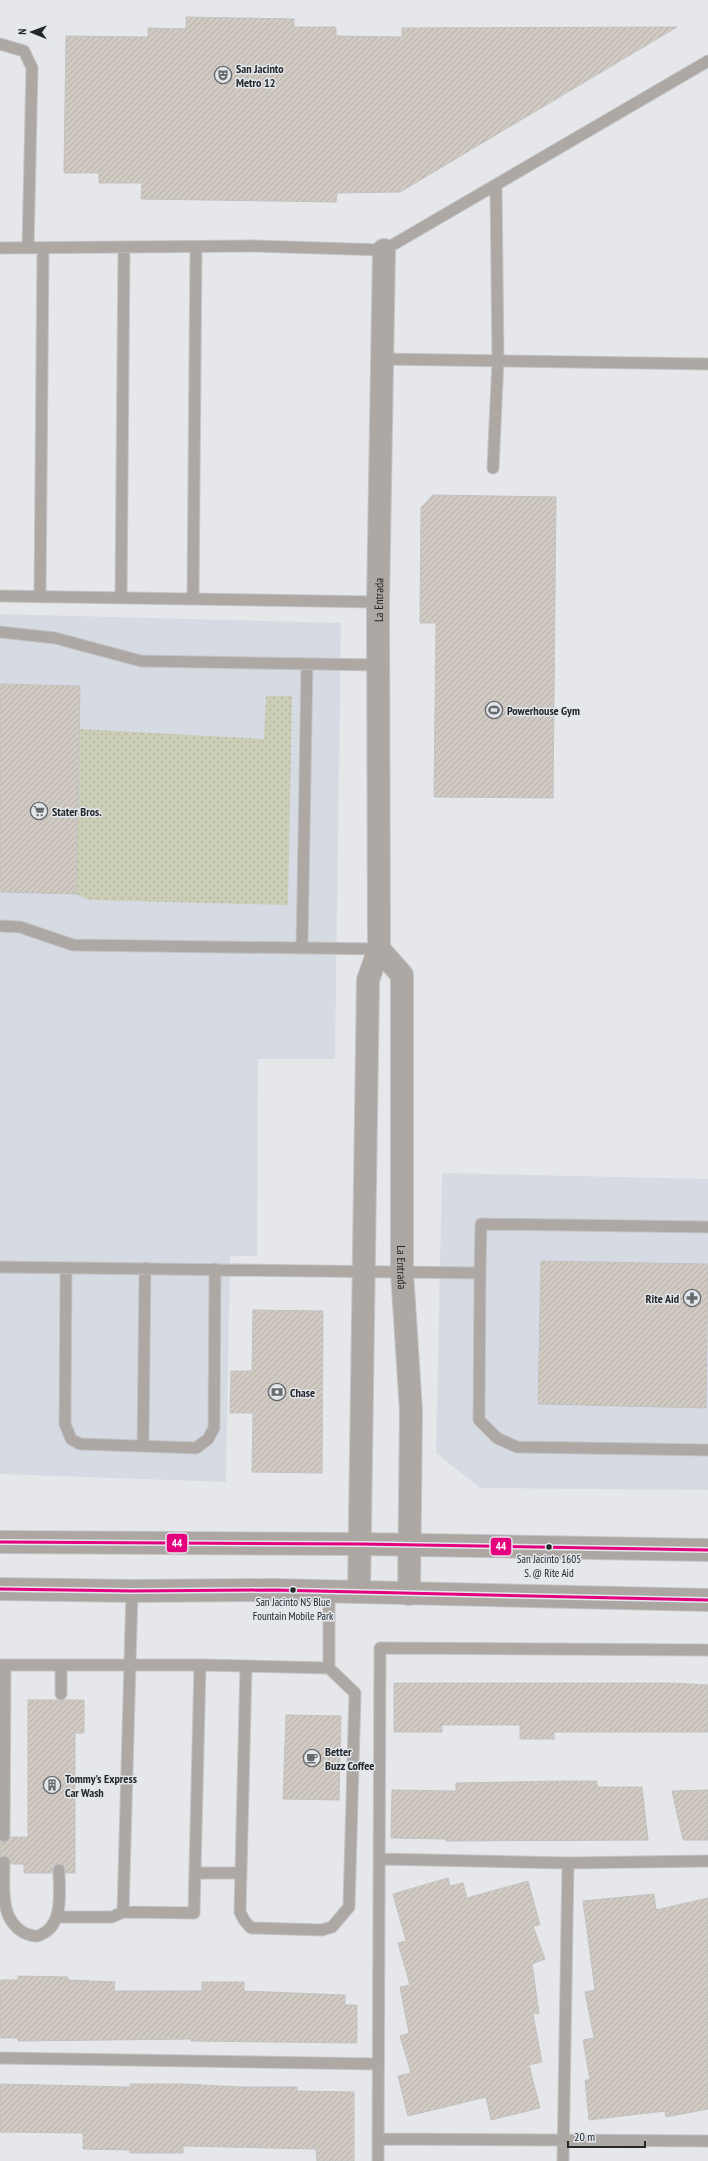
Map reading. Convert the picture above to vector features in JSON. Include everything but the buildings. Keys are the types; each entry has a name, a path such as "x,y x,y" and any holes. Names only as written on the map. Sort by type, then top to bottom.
{"main road":[{"path":"0,1542 360,1544 708,1550"},
{"path":"0,1589 132,1591 273,1590 708,1600"}],"street":[{"name":"La Entrada","path":"359,1592 368,980 379,949 378,602 384,250"},
{"name":"La Entrada","path":"379,949 402,975 402,1272 410,1411 409,1594"}],"lane":[{"path":"0,44 24,51 32,68 28,248"},
{"path":"0,248 43,249 252,246 384,250 708,62"},
{"path":"493,468 498,360 496,185"},
{"path":"193,598 196,247"},
{"path":"120,598 124,248"},
{"path":"40,597 43,249"},
{"path":"382,358 708,364"},
{"path":"0,596 378,602"},
{"path":"0,632 55,638 141,661 378,665"},
{"path":"302,948 307,664"},
{"path":"0,926 20,927 73,945 379,949"},
{"path":"708,1227 481,1224 479,1420 497,1438 517,1446 708,1450"},
{"path":"0,1267 480,1273"},
{"path":"66,1268 65,1424 71,1439 80,1444 196,1448 208,1439 214,1428 215,1269"},
{"path":"143,1446 145,1268"},
{"path":"123,1912 128,1665 132,1591"},
{"path":"329,1592 329,1668"},
{"path":"378,2161 380,1648 708,1650"},
{"path":"4,1836 2,1665 200,1665 246,1666 329,1668 355,1693 349,1906 332,1927 322,1930 251,1928 244,1920 240,1912 246,1666"},
{"path":"61,1665 61,1694"},
{"path":"57,1917 112,1917 123,1912 194,1913 200,1665"},
{"path":"380,1859 568,1863 708,1862"},
{"path":"4,1862 5,1899 9,1917 17,1928 29,1935 37,1937 50,1930 57,1917 59,1870"},
{"path":"563,2161 568,1863"},
{"path":"195,1873 240,1874"},
{"path":"0,2058 378,2064"},
{"path":"378,2139 708,2140"}],"shaded area":[{"path":"0,614 341,623 335,1059 258,1059 257,1256 230,1256 226,1482 0,1474"},
{"path":"442,1173 708,1179 708,1490 480,1488 436,1453"}],"green space":[{"path":"266,696 292,696 288,905 89,900 76,894 79,729 264,739"}],"transit line":[{"name":"44","path":"0,1542 360,1544 708,1550"},
{"name":"44","path":"0,1589 132,1591 273,1590 708,1600"}],"place":[{"name":"San Jacinto Metro 12","path":"223,75"},
{"name":"Powerhouse Gym","path":"494,710"},
{"name":"Stater Bros.","path":"39,811"},
{"name":"Rite Aid","path":"692,1298"},
{"name":"Chase","path":"277,1392"},
{"name":"San Jacinto 1605 S. @ Rite Aid","path":"549,1547"},
{"name":"San Jacinto NS Blue Fountain Mobile Park","path":"293,1590"},
{"name":"Better Buzz Coffee","path":"312,1758"},
{"name":"Tommy's Express Car Wash","path":"52,1785"}]}
